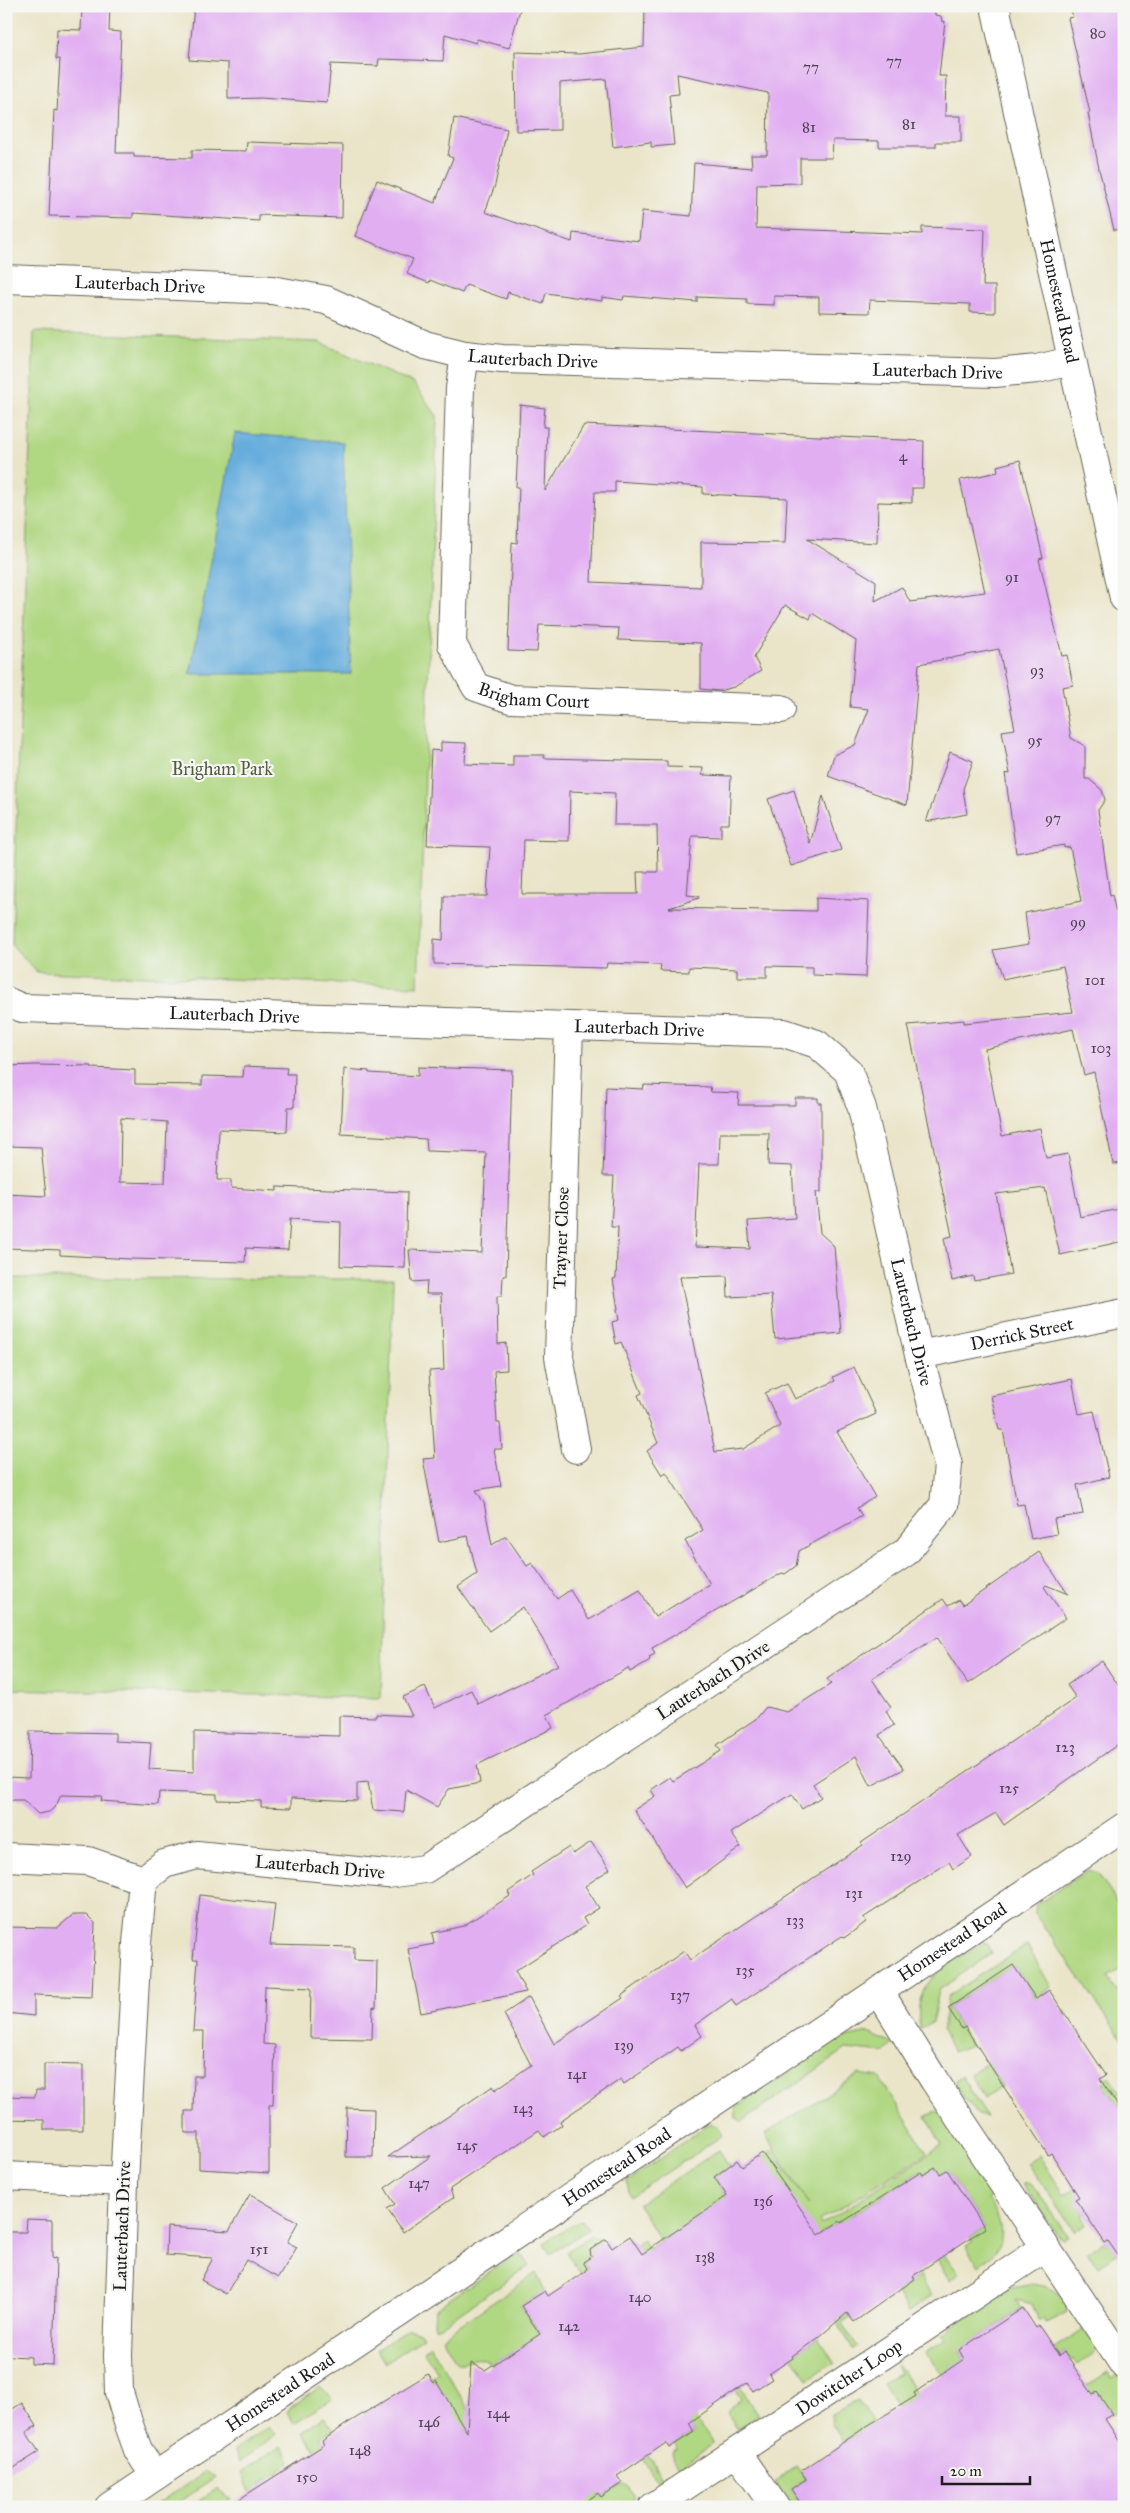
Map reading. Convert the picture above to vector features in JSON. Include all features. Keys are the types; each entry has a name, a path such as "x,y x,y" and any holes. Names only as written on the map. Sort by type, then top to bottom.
{"street":[{"name":"Homestead Road","path":"995,6 1071,361 1119,555 1124,598"},
{"name":"Lauterbach Drive","path":"6,279 272,290 326,300 425,345 465,355 502,359 995,373 1037,369 1071,361"},
{"name":"Brigham Court","path":"465,355 460,388 452,644 476,687 511,699 781,709"},
{"name":"Lauterbach Drive","path":"6,1001 22,1008 784,1033 817,1044 848,1071 862,1108 919,1355 948,1466 944,1505 906,1552 425,1869 387,1874 197,1855 164,1864 143,1880 136,1953 118,2336 120,2392 138,2450 155,2476"},
{"name":"Trayner Close","path":"569,1026 559,1357 576,1449"},
{"name":"Derrick Street","path":"919,1355 1124,1313"},
{"name":"Homestead Road","path":"109,2507 1124,1827"},
{"path":"6,1857 88,1861 143,1880"},
{"path":"879,1991 1045,2248 1124,2365"},
{"path":"6,2176 124,2182"},
{"name":"Dowitcher Loop","path":"653,2507 1045,2248"},
{"path":"737,2452 775,2507"}],"green space":[{"name":"Brigham Park","path":"34,332 319,342 414,384 437,416 418,986 37,972 12,945"},
{"path":"6,1278 393,1279 381,1698 6,1689"},
{"path":"1088,1870 1098,1873 1124,1914 1124,1967 1108,1977 1124,2001 1124,2042 1035,1914 1036,1905"},
{"path":"985,1942 992,1953 939,1990 932,2023 920,2028 918,2011 921,1997 927,1985 946,1965"},
{"path":"1027,1945 1051,1987 1038,1998 1052,2019 1065,2011 1068,2016 991,2068 1002,2086 984,2099 970,2074 1037,2029 1035,1997 1013,1965 948,2008 971,2045 953,2052 942,2031 948,1996"},
{"path":"868,2033 893,2044 884,2053 846,2049 742,2122 736,2117 736,2107 840,2039"},
{"path":"859,2074 879,2077 927,2153 819,2221 821,2225 942,2145 926,2116 940,2111 993,2190 987,2199 998,2218 1001,2232 998,2247 992,2255 979,2266 966,2246 973,2241 970,2238 985,2228 947,2170 940,2174 935,2167 923,2175 920,2172 903,2184 940,2250 959,2272 950,2280 937,2259 918,2238 887,2193 850,2217 899,2290 920,2276 932,2296 909,2312 879,2267 873,2271 840,2221 803,2245 850,2317 842,2323 858,2347 853,2349 834,2317 796,2353 818,2338 834,2363 808,2379 778,2336 740,2386 759,2415 737,2428 726,2413 742,2398 697,2330 654,2360 713,2444 679,2467 674,2460 672,2452 677,2448 675,2444 694,2432 683,2415 646,2456 648,2455 661,2478 657,2481 624,2432 595,2490 601,2497 622,2483 628,2486 634,2498 622,2507 578,2507 474,2443 430,2377 438,2372 423,2351 430,2345 460,2396 492,2442 513,2352 492,2365 482,2358 457,2363 442,2337 536,2273 545,2291 521,2306 574,2385 634,2352 566,2252 592,2235 600,2243 590,2250 591,2257 583,2262 587,2268 583,2271 631,2345 653,2271 636,2245 642,2239 648,2249 661,2241 638,2204 719,2150 729,2166 714,2177 767,2255 764,2156 772,2150 809,2205 765,2134"},
{"path":"961,2076 987,2117 978,2115 954,2084 957,2078"},
{"path":"1110,2077 1124,2097 1124,2115 1103,2083"},
{"path":"710,2123 718,2127 723,2135 630,2197 627,2182"},
{"path":"1039,2155 1064,2195 1084,2182 1124,2166 1076,2199 1085,2214 1083,2215 1087,2224 1075,2232 1027,2162"},
{"path":"1030,2182 1068,2237 1064,2239 1058,2236 1023,2183"},
{"path":"581,2220 590,2228 550,2254 544,2243"},
{"path":"1124,2230 1118,2253 1098,2267 1087,2252"},
{"path":"516,2254 524,2257 529,2265 436,2329 434,2324 435,2309"},
{"path":"1028,2284 1047,2287 1058,2292 1070,2306 1066,2308 1067,2312 1046,2323 1043,2319 1038,2320 1031,2304 1016,2300 1021,2309 959,2351 983,2387 1028,2358 1031,2361 1008,2378 1085,2328 1099,2347 1078,2365 1073,2360 1070,2362 1064,2352 1059,2356 1056,2352 988,2398 1013,2434 1061,2401 1063,2404 1085,2390 1086,2386 1108,2372 1111,2378 1117,2375 1124,2386 1124,2407 1112,2414 1096,2392 1020,2445 1045,2482 1089,2451 1093,2455 1124,2431 1124,2443 1055,2491 1065,2507 1056,2507 1052,2502 1048,2504 1019,2461 1012,2465 1006,2456 976,2477 996,2507 983,2507 969,2486 937,2507 893,2507 912,2494 867,2427 843,2442 832,2424 831,2414 858,2401 892,2448 900,2443 934,2492 961,2473 911,2400 898,2408 882,2383 900,2374 896,2366 902,2370 929,2416 934,2415 969,2468 1008,2442 959,2368 946,2376 943,2373 941,2374 926,2353 945,2340 942,2334 1012,2287"},
{"path":"409,2328 420,2332 424,2337 385,2363 377,2350"},
{"path":"320,2387 332,2399 294,2423 287,2411"},
{"path":"324,2416 334,2429 320,2438 336,2461 333,2474 303,2432"},
{"path":"269,2426 276,2434 239,2462 235,2451"},
{"path":"281,2446 291,2462 261,2484 275,2507 250,2492 242,2472"},
{"path":"796,2466 806,2479 791,2489 803,2507 791,2507 775,2482"},
{"path":"206,2471 215,2478 172,2507 154,2507"},
{"path":"218,2488 231,2499 220,2507 190,2507"}],"water":[{"path":"235,433 343,442 351,674 190,674"}],"building":[{"path":"82,6 110,6 109,31 121,32 116,153 134,153 134,157 192,158 192,150 246,151 247,142 343,145 342,218 259,215 259,221 133,213 133,218 49,216 54,110 57,111 60,59 56,59 57,29 81,30"},
{"path":"194,6 521,6 509,48 477,39 476,43 445,34 443,61 379,59 378,66 331,64 327,103 261,98 228,99 228,63 189,60"},
{"path":"645,6 935,6 935,15 941,16 942,22 945,21 939,76 946,76 945,116 961,116 961,142 936,142 936,147 879,147 879,141 833,140 832,158 800,158 800,183 757,184 756,228 922,234 922,227 985,229 983,286 995,286 995,313 970,312 970,304 870,300 869,313 819,312 819,297 774,296 774,305 747,304 747,299 697,297 697,302 624,296 623,300 602,297 602,301 546,293 543,304 508,292 506,299 466,285 462,293 430,280 429,283 407,274 413,259 355,236 377,180 435,203 453,158 448,156 454,118 507,129 495,185 485,212 572,242 573,233 639,241 642,211 691,216 694,163 752,168 751,155 767,155 768,93 677,74 679,94 669,95 674,145 651,147 651,142 613,147 606,79 560,83 560,130 516,131 515,52 579,54 644,47"},
{"path":"1070,6 1124,6 1124,229 1114,230 1099,169 1088,113 1090,113 1068,18 1073,17"},
{"path":"520,405 545,408 543,427 547,427 545,491 584,425 924,441 923,488 912,488 912,503 878,502 877,543 807,539 876,581 875,601 902,587 910,602 985,592 960,480 998,472 997,466 1020,460 1043,558 1039,559 1062,656 1067,655 1073,685 1062,687 1071,738 1085,746 1085,779 1089,779 1102,790 1105,800 1098,810 1110,896 1112,895 1124,947 1124,1163 1113,1164 1094,1072 1084,1075 1073,1029 985,1049 1002,1136 1040,1128 1046,1158 1068,1154 1080,1217 1124,1208 1124,1241 1060,1255 1045,1188 996,1194 1011,1274 974,1281 973,1276 952,1281 944,1238 952,1236 908,1025 964,1020 964,1023 1073,1012 1063,966 1003,979 993,950 1029,944 1025,913 1081,901 1070,847 1064,848 1064,845 1016,853 1005,773 1010,774 1002,731 1015,729 999,649 919,664 907,805 828,776 834,755 855,745 869,709 850,707 856,641 812,613 810,619 785,605 754,657 761,671 734,687 719,691 701,689 701,643 618,640 619,628 539,625 537,652 508,651 512,542 517,543 519,487 516,487","holes":["615,481 703,487 703,494 787,498 785,543 701,542 701,587 591,582 595,492 615,492"]},
{"path":"441,742 466,743 465,764 513,766 513,755 544,755 544,758 667,761 667,767 703,768 702,775 731,776 729,824 721,824 721,837 692,836 687,895 698,896 699,898 669,908 816,911 816,898 869,901 866,977 812,975 812,967 767,966 767,977 737,977 737,969 689,967 689,972 660,971 661,965 607,963 606,968 434,964 434,939 443,940 444,896 487,896 490,847 427,845 431,750 441,751","holes":["570,791 615,793 614,825 657,825 658,872 637,872 638,894 522,894 524,840 569,841"]},
{"path":"950,752 973,761 963,789 967,814 926,822"},
{"path":"794,790 810,844 823,796 841,850 791,866 768,799"},
{"path":"6,1066 92,1066 92,1068 135,1070 135,1084 202,1085 202,1076 243,1077 244,1066 287,1068 286,1074 295,1074 294,1107 288,1107 287,1132 219,1129 217,1180 231,1180 231,1188 277,1191 277,1187 407,1192 405,1268 340,1266 341,1222 290,1219 288,1250 246,1248 245,1262 60,1255 60,1250 6,1248 6,1194 46,1196 41,1147 6,1146","holes":["121,1118 167,1122 165,1183 120,1182"]},
{"path":"418,1067 512,1070 506,1276 503,1276 502,1296 497,1296 498,1344 506,1343 507,1370 494,1371 497,1423 500,1423 502,1449 494,1449 501,1486 476,1490 484,1503 492,1545 506,1536 527,1566 532,1563 557,1599 570,1590 589,1620 640,1590 655,1617 710,1584 685,1541 703,1530 666,1472 662,1475 647,1451 658,1443 638,1395 642,1393 621,1342 616,1344 612,1322 619,1320 613,1279 616,1278 618,1227 611,1227 614,1176 603,1176 606,1087 643,1089 644,1085 710,1087 711,1092 739,1093 738,1105 795,1105 795,1098 818,1098 818,1103 821,1103 821,1192 816,1192 820,1233 834,1246 841,1333 775,1339 771,1295 728,1297 727,1276 680,1277 715,1452 743,1449 780,1426 765,1393 787,1383 795,1399 835,1381 833,1377 854,1367 876,1414 837,1432 875,1497 857,1508 862,1516 799,1551 796,1566 785,1574 782,1573 652,1648 655,1654 649,1657 650,1660 630,1672 628,1668 547,1715 553,1728 477,1765 480,1783 449,1789 437,1807 406,1790 404,1812 373,1810 368,1782 357,1783 357,1801 291,1798 291,1808 261,1807 261,1801 217,1800 217,1794 159,1792 158,1805 101,1801 102,1796 61,1795 56,1806 49,1812 38,1814 23,1800 6,1800 6,1777 29,1778 30,1731 115,1733 115,1741 151,1743 149,1769 194,1772 194,1732 339,1736 339,1716 376,1717 376,1714 412,1716 403,1697 425,1687 435,1708 471,1690 478,1704 558,1665 523,1607 489,1631 458,1587 477,1574 468,1536 439,1542 423,1459 435,1458 429,1371 444,1370 441,1294 426,1294 427,1281 412,1282 409,1250 482,1253 486,1153 427,1151 426,1139 341,1134 344,1069 369,1071 369,1073 418,1076","holes":["720,1133 769,1133 768,1165 792,1166 795,1218 748,1221 750,1249 695,1247 699,1164 719,1164"]},
{"path":"1072,1379 1079,1414 1094,1411 1109,1477 1077,1485 1083,1514 1054,1519 1057,1534 1031,1539 1024,1504 1017,1505 1003,1430 999,1430 991,1396"},
{"path":"1039,1552 1068,1594 1046,1585 1044,1587 1066,1618 968,1684 937,1637 872,1679 891,1707 886,1711 894,1725 879,1735 904,1769 871,1786 856,1756 813,1784 821,1797 802,1809 792,1794 731,1833 741,1847 685,1888 634,1810 655,1796 651,1790 670,1777 673,1781 721,1751 717,1745 757,1718 766,1707 787,1712 831,1684 827,1679 943,1599 948,1606 959,1600 963,1605"},
{"path":"1102,1661 1124,1694 1124,1740 1004,1825 996,1813 958,1835 972,1857 953,1869 949,1862 863,1918 866,1922 844,1938 842,1936 736,2006 732,1999 695,2025 702,2036 681,2051 678,2047 624,2084 621,2079 560,2121 562,2125 544,2137 539,2130 450,2189 453,2198 403,2232 387,2209 395,2204 385,2188 431,2156 388,2157 493,2086 495,2090 531,2065 504,2014 529,1997 554,2044 623,1998 621,1996 684,1951 690,1960 863,1845 861,1843 1076,1698 1067,1685"},
{"path":"591,1842 610,1869 585,1886 599,1908 583,1918 587,1925 515,1971 526,1992 421,2013 408,1949 434,1944 432,1933 463,1926 510,1896 508,1892 533,1875 531,1872 569,1847 573,1854"},
{"path":"200,1895 275,1904 270,1945 354,1947 354,1960 377,1961 376,2008 373,2007 372,2039 310,2038 311,1988 265,1986 263,2044 275,2045 273,2105 269,2105 269,2173 199,2169 199,2133 185,2133 185,2111 193,2111 194,2076 203,2076 204,2031 193,2031 198,1959 193,1959"},
{"path":"73,1915 87,1915 95,1923 92,1997 34,1995 34,2016 6,2013 6,1927 57,1928"},
{"path":"1013,1965 1036,1999 1049,1990 1106,2075 1100,2079 1124,2115 1124,2264 1108,2241 1105,2243 1075,2199 1079,2197 1051,2153 1048,2155 965,2027 962,2029 948,2008"},
{"path":"44,2064 83,2065 83,2130 44,2130 44,2120 6,2119 6,2096 35,2097 36,2090 44,2090"},
{"path":"347,2108 374,2109 373,2157 346,2157"},
{"path":"762,2153 819,2235 921,2172 923,2175 935,2167 940,2174 947,2170 985,2228 913,2276 915,2279 854,2322 847,2313 818,2338 792,2356 793,2358 769,2374 772,2379 753,2391 747,2383 689,2423 694,2432 669,2448 666,2443 617,2476 622,2483 601,2497 598,2493 578,2507 227,2507 324,2445 322,2441 348,2423 428,2374 434,2383 436,2381 467,2432 471,2363 485,2370 540,2334 521,2306 545,2291 548,2296 584,2272 587,2268 583,2262 591,2257 590,2250 606,2239 612,2248 630,2236 642,2254 727,2196 714,2177 737,2160 742,2167"},
{"path":"250,2194 298,2222 287,2242 297,2247 278,2278 246,2260 226,2294 201,2280 213,2258 166,2255 167,2227 229,2231"},
{"path":"27,2219 52,2220 52,2259 56,2258 53,2365 31,2364 31,2357 6,2356 6,2232 26,2232"},
{"path":"1023,2308 1036,2328 1039,2326 1059,2356 1064,2352 1093,2395 1097,2392 1112,2414 1105,2419 1124,2448 1124,2507 803,2507 791,2489 806,2479 801,2471 867,2426 916,2396 914,2393 964,2359 959,2350"},
{"path":"6,2402 11,2410 22,2403 37,2426 26,2432 39,2452 6,2473"}]}
